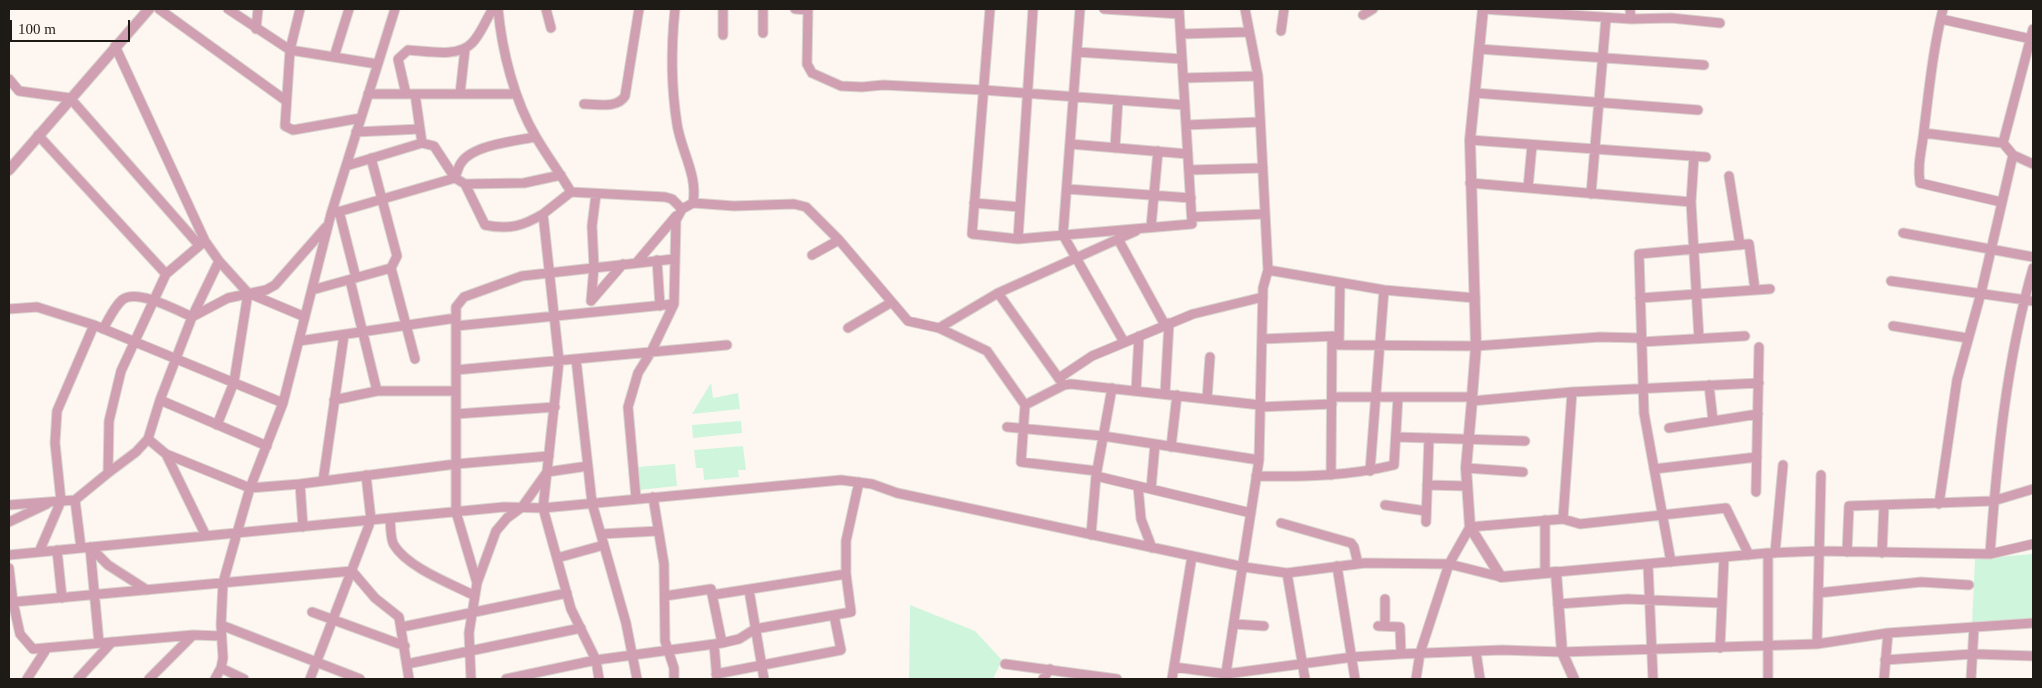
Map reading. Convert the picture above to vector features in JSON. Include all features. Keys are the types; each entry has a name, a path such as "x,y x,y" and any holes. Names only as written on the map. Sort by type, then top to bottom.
{"street":[{"path":"9,170 149,9"},
{"path":"159,9 285,100"},
{"path":"228,9 290,50 377,64"},
{"path":"256,29 258,9"},
{"path":"300,9 290,50 285,100 285,126 293,130 361,118"},
{"path":"334,57 350,9"},
{"path":"192,317 228,298 266,290 275,285 328,226 335,213 346,166 394,9"},
{"path":"422,143 411,94 398,59 408,50 456,52 465,48 473,42 492,9"},
{"path":"498,9 500,27 516,94 535,136 571,192"},
{"path":"546,9 551,28"},
{"path":"584,104 616,104 622,102 625,96 639,9"},
{"path":"677,9 672,62 677,126 695,186 693,202"},
{"path":"722,35 723,9"},
{"path":"763,9 763,33"},
{"path":"795,9 808,10 807,64 812,73 841,86 883,85 983,90 1185,105"},
{"path":"990,9 972,234 1018,239 1192,224 1179,12 1104,9"},
{"path":"1018,239 1033,9"},
{"path":"1080,9 1064,235 1124,342"},
{"path":"1225,677 1244,568 1259,460 1263,297 1268,270 1258,76 1245,9"},
{"path":"1281,32 1284,9"},
{"path":"1363,15 1373,9"},
{"path":"1501,577 1470,527 1466,486 1476,346 1470,140 1483,9 1631,20 1671,18 1720,23"},
{"path":"1630,9 1631,20"},
{"path":"1670,9 1671,18"},
{"path":"1943,9 1924,133 1918,158 1920,183 2001,202"},
{"path":"1591,194 1606,18"},
{"path":"1941,18 2031,42"},
{"path":"2003,143 2033,29"},
{"path":"1181,34 1249,32"},
{"path":"115,46 202,243"},
{"path":"460,94 465,48"},
{"path":"1479,49 1704,64"},
{"path":"1077,52 1182,59"},
{"path":"1183,78 1258,76"},
{"path":"9,79 19,91 70,98 248,293 305,317"},
{"path":"1475,93 1698,110"},
{"path":"368,94 516,94"},
{"path":"1115,148 1118,100"},
{"path":"1186,125 1260,122"},
{"path":"356,132 420,129"},
{"path":"1924,133 2003,143 2012,155 2033,164"},
{"path":"38,135 166,274"},
{"path":"455,178 461,162 470,154 484,148 535,136"},
{"path":"1470,140 1706,157"},
{"path":"346,166 422,143 434,146 455,178 465,184 524,183 561,175"},
{"path":"1070,144 1188,154"},
{"path":"1528,188 1532,145"},
{"path":"1147,228 1154,195 1158,151"},
{"path":"1939,504 1957,380 1992,248 2012,155"},
{"path":"1694,156 1691,202 1699,339"},
{"path":"371,158 397,256 391,268 415,359"},
{"path":"1189,170 1263,168"},
{"path":"1729,176 1740,245"},
{"path":"335,213 455,178"},
{"path":"1470,183 1691,202"},
{"path":"465,184 485,225 511,228 523,226 544,214 571,192 665,197 672,199 679,212 674,258 674,304 651,352 638,373 628,407 636,498"},
{"path":"1067,189 1191,198"},
{"path":"591,301 594,267 592,226 596,194"},
{"path":"638,262 679,212 693,202 734,206 794,204 810,211 839,240 908,321 939,328 988,351 1025,405 1021,462 1097,474 1138,486 1251,513"},
{"path":"974,203 1020,207"},
{"path":"335,213 353,279 363,332 378,391"},
{"path":"544,214 559,361 544,508 567,593 596,660 599,679"},
{"path":"1192,216 1265,214"},
{"path":"215,679 221,668 221,625 224,583 250,488 283,402 328,226"},
{"path":"939,328 998,293 1118,239 1147,228"},
{"path":"1903,233 2033,257"},
{"path":"1118,239 1167,324 1165,394"},
{"path":"812,255 839,240"},
{"path":"108,473 109,421 121,371 166,274 202,243"},
{"path":"1671,562 1644,413 1639,254 1749,244 1755,290"},
{"path":"477,583 456,512 456,307 464,297 522,276 674,258"},
{"path":"657,260 660,306"},
{"path":"9,505 75,500 136,452 148,439 160,400 192,317 219,261"},
{"path":"582,314 623,264"},
{"path":"312,290 391,268"},
{"path":"1268,270 1384,290 1475,298"},
{"path":"1990,554 1998,447 2033,272"},
{"path":"1891,281 2028,300"},
{"path":"1331,475 1332,401 1340,283"},
{"path":"1640,298 1770,289"},
{"path":"1370,470 1384,290"},
{"path":"217,424 234,382 248,293"},
{"path":"998,293 1061,382 1260,406 1376,397 1472,399 1642,388 1759,383"},
{"path":"39,552 58,501 55,443 57,411 98,327 123,298 135,295 192,317"},
{"path":"1025,405 1061,382 1092,356 1193,314 1263,297"},
{"path":"848,328 892,302"},
{"path":"299,341 406,326 582,314 674,304"},
{"path":"9,309 37,307 98,327 283,402"},
{"path":"1893,326 1967,338"},
{"path":"323,481 344,335"},
{"path":"1136,391 1139,336"},
{"path":"1262,339 1336,336"},
{"path":"1336,336 1339,345 1380,346 1476,346 1600,337 1641,340 1745,336"},
{"path":"456,370 727,345"},
{"path":"1756,492 1759,347"},
{"path":"1207,399 1210,357"},
{"path":"576,359 592,503 626,623 637,679"},
{"path":"1709,385 1713,421"},
{"path":"1091,535 1097,474 1112,388"},
{"path":"334,400 378,391 456,391"},
{"path":"1563,519 1572,392"},
{"path":"1171,446 1177,395"},
{"path":"1256,476 1331,475 1370,470 1394,464 1398,397"},
{"path":"160,400 267,446"},
{"path":"456,414 554,407"},
{"path":"1669,428 1758,414"},
{"path":"1007,427 1103,436 1259,460"},
{"path":"1396,438 1525,441"},
{"path":"1426,522 1429,438"},
{"path":"148,439 166,454 250,488 300,484 456,464 549,456"},
{"path":"1151,489 1155,444"},
{"path":"166,454 206,536"},
{"path":"1654,469 1757,457"},
{"path":"1768,679 1772,553 1783,465"},
{"path":"471,679 469,633 472,612 477,583 496,531 507,518 522,506 548,472 588,466"},
{"path":"1466,468 1523,472"},
{"path":"310,679 371,520 366,475"},
{"path":"1816,644 1821,475"},
{"path":"9,555 522,506 544,508 812,481 841,480 859,482 897,493 1244,568 1287,573 1358,564 1449,564 1501,577 1772,553 1819,551 1990,554 2033,544"},
{"path":"506,679 596,660 739,639 755,629 851,612 846,574 846,541 859,482"},
{"path":"300,484 303,527"},
{"path":"1427,485 1466,486"},
{"path":"1138,486 1141,518 1152,548"},
{"path":"1847,552 1849,506 1994,501 2033,489"},
{"path":"653,497 664,564 665,641 669,648 674,679"},
{"path":"75,500 86,547 99,643"},
{"path":"9,522 58,501"},
{"path":"1882,552 1884,505"},
{"path":"1385,506 1426,511"},
{"path":"1470,527 1563,519 1580,524 1726,508 1750,555"},
{"path":"390,518 393,544 406,557 418,566 476,596"},
{"path":"1545,520 1551,572 1558,604 1562,652 1574,679"},
{"path":"1281,523 1351,543 1354,547 1358,564"},
{"path":"1416,679 1420,653 1449,564 1470,527"},
{"path":"601,534 658,532"},
{"path":"557,558 604,545"},
{"path":"86,547 108,565 147,590"},
{"path":"57,550 62,598"},
{"path":"1172,679 1192,556"},
{"path":"1720,648 1724,557"},
{"path":"1648,564 1653,679"},
{"path":"1337,566 1356,679"},
{"path":"9,568 13,602 20,634 33,649 193,635 221,636"},
{"path":"13,602 352,571"},
{"path":"352,571 375,598 395,612 402,627 409,679"},
{"path":"1287,573 1305,679"},
{"path":"712,595 846,574"},
{"path":"1818,593 1921,582 1969,585"},
{"path":"665,596 711,589 718,643 716,676 761,664 841,650 834,615"},
{"path":"749,590 764,679"},
{"path":"402,627 567,593"},
{"path":"1385,599 1381,626 1400,627 1401,654"},
{"path":"1558,604 1627,599 1722,603"},
{"path":"312,612 405,646"},
{"path":"1174,667 1225,677 1353,657 1502,650 1562,652 1816,644 1888,633 2033,623"},
{"path":"1234,624 1264,626"},
{"path":"221,625 359,679"},
{"path":"1971,679 1974,627"},
{"path":"407,664 581,628"},
{"path":"1884,679 1888,633"},
{"path":"149,679 193,635"},
{"path":"78,679 112,642"},
{"path":"26,679 47,648"},
{"path":"1476,652 1480,679"},
{"path":"1886,660 1973,654 2033,656"},
{"path":"1005,664 1050,669 1071,676 1114,679"},
{"path":"221,668 244,679"},
{"path":"1043,679 1050,669"}],"green space":[{"path":"711,383 713,398 738,393 740,409 692,414"},
{"path":"741,421 742,433 693,438 692,425"},
{"path":"743,446 746,470 738,470 739,477 704,480 703,468 696,468 694,450"},
{"path":"675,464 677,486 639,490 637,467"},
{"path":"2033,554 2033,620 1972,624 1975,559"},
{"path":"910,605 975,631 1002,660 993,679 909,679"}]}
